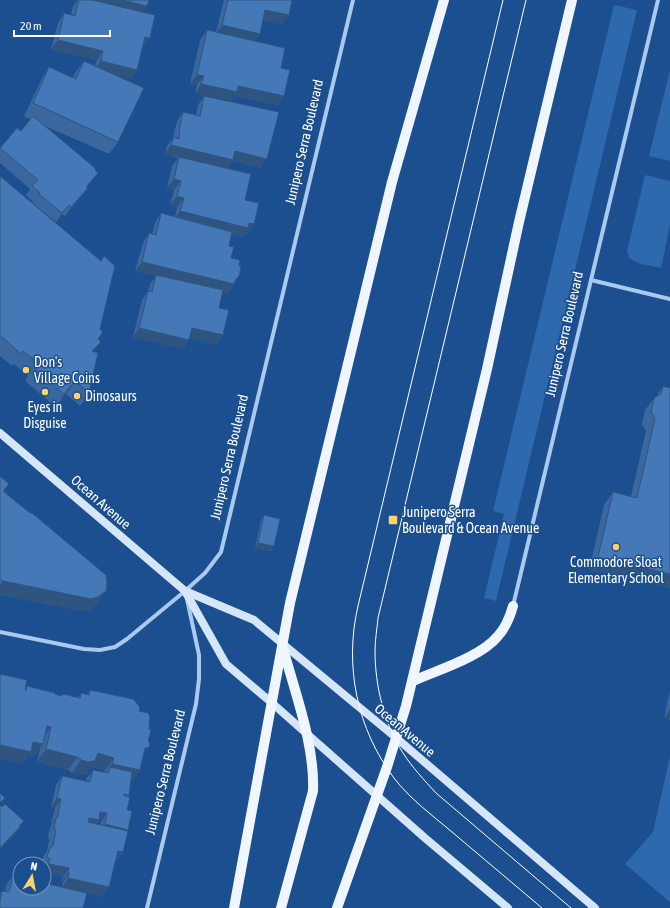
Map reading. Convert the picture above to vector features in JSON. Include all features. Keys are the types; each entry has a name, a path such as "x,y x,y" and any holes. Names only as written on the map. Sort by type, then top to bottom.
{"main road":[{"path":"234,908 282,644 297,575 392,182 444,0"},
{"path":"337,908 396,738 413,681 572,0"},
{"name":"Ocean Avenue","path":"0,433 185,591 254,620 396,738 595,908"},
{"name":"Ocean Avenue","path":"185,591 226,664 376,796 508,908"},
{"path":"413,681 466,658 488,646 498,637 505,627 513,606"},
{"path":"281,908 312,791 313,776 312,761 306,734 282,644"}],"street":[{"name":"Junipero Serra Boulevard","path":"147,908 196,704 200,679 200,655 185,591 205,573 221,552 352,0"},
{"name":"Junipero Serra Boulevard","path":"513,606 658,0"},
{"path":"591,280 670,299"},
{"path":"0,632 84,649 92,650 108,648 121,644 185,591"}],"shaded area":[{"path":"614,5 637,10 496,601 484,598 504,514 493,511"},
{"path":"670,70 670,161 649,156"},
{"path":"645,175 670,181 670,225 661,268 640,264 629,258 627,251"},
{"path":"670,756 670,902 625,864 653,832"}],"building":[{"path":"79,0 92,0 155,15 150,38 145,37 137,70 101,61 103,51 58,40 64,13 75,16"},
{"path":"123,0 149,0 147,6"},
{"path":"228,0 292,0 289,15 265,10 260,34 222,25"},
{"path":"207,30 285,48 281,68 290,70 284,96 238,86 237,92 201,84 204,76 197,75"},
{"path":"84,61 144,88 118,142 33,103 49,67 76,79"},
{"path":"204,96 279,112 267,159 235,151 233,160 171,145 174,137 179,139 183,112 200,116"},
{"path":"33,116 95,168 98,173 86,187 88,188 71,207 69,205 62,213 39,194 40,193 32,186 38,180 0,148 17,128 21,131"},
{"path":"179,157 251,174 245,200 259,203 254,224 249,223 248,228 180,211 184,198 177,196 181,181 174,179"},
{"path":"0,176 101,261 104,256 115,266 100,329 103,332 98,339 101,342 92,351 98,353 89,393 75,381 64,394 34,368 38,363 23,351 21,354 0,335"},
{"path":"161,213 232,232 229,246 234,247 231,258 240,260 239,265 241,268 239,276 234,284 142,262 149,233 156,235"},
{"path":"156,275 223,290 219,308 229,310 223,335 192,328 189,340 139,328 148,291 152,292"},
{"path":"663,386 670,388 670,574 598,557 613,492 637,498 655,418 651,412 654,398 661,394"},
{"path":"0,476 9,484 4,492 32,513 106,575 106,591 98,597 91,599 3,581 0,579"},
{"path":"264,515 280,519 274,546 258,543"},
{"path":"0,674 27,680 25,690 27,686 62,696 63,694 80,698 81,693 89,695 90,690 133,699 140,707 139,711 148,713 150,717 149,729 151,730 148,741 150,743 149,747 145,748 140,770 112,764 114,758 98,753 95,761 88,762 77,757 46,749 51,727 47,726 43,744 33,742 31,752 0,745"},
{"path":"110,767 132,772 129,795 124,794 124,796 130,797 127,810 132,811 128,830 105,824 107,813 100,812 99,820 89,818 88,822 128,831 123,852 118,851 109,887 68,878 69,868 52,865 52,856 47,856 50,848 53,846 56,831 54,827 56,819 59,815 61,799 57,798 62,776 90,782 93,770 108,773"},
{"path":"0,793 5,798 0,803"},
{"path":"5,804 24,821 0,848 0,805 2,807"},
{"path":"12,880 12,896 52,896 52,885 87,893 83,908 0,908 2,891 9,892"}],"tram line":[{"path":"503,0 358,606 354,629 353,674 363,718 371,739 381,759 400,786 542,908"},
{"path":"526,0 378,618 375,664 379,691 386,717 396,742 414,768 436,793 571,908"}],"place":[{"name":"Don's Village Coins","path":"26,370"},
{"name":"Eyes in Disguise","path":"45,392"},
{"name":"Dinosaurs","path":"77,396"},
{"name":"Junipero Serra Boulevard & Ocean Avenue","path":"393,520"},
{"name":"Commodore Sloat Elementary School","path":"616,547"}]}
